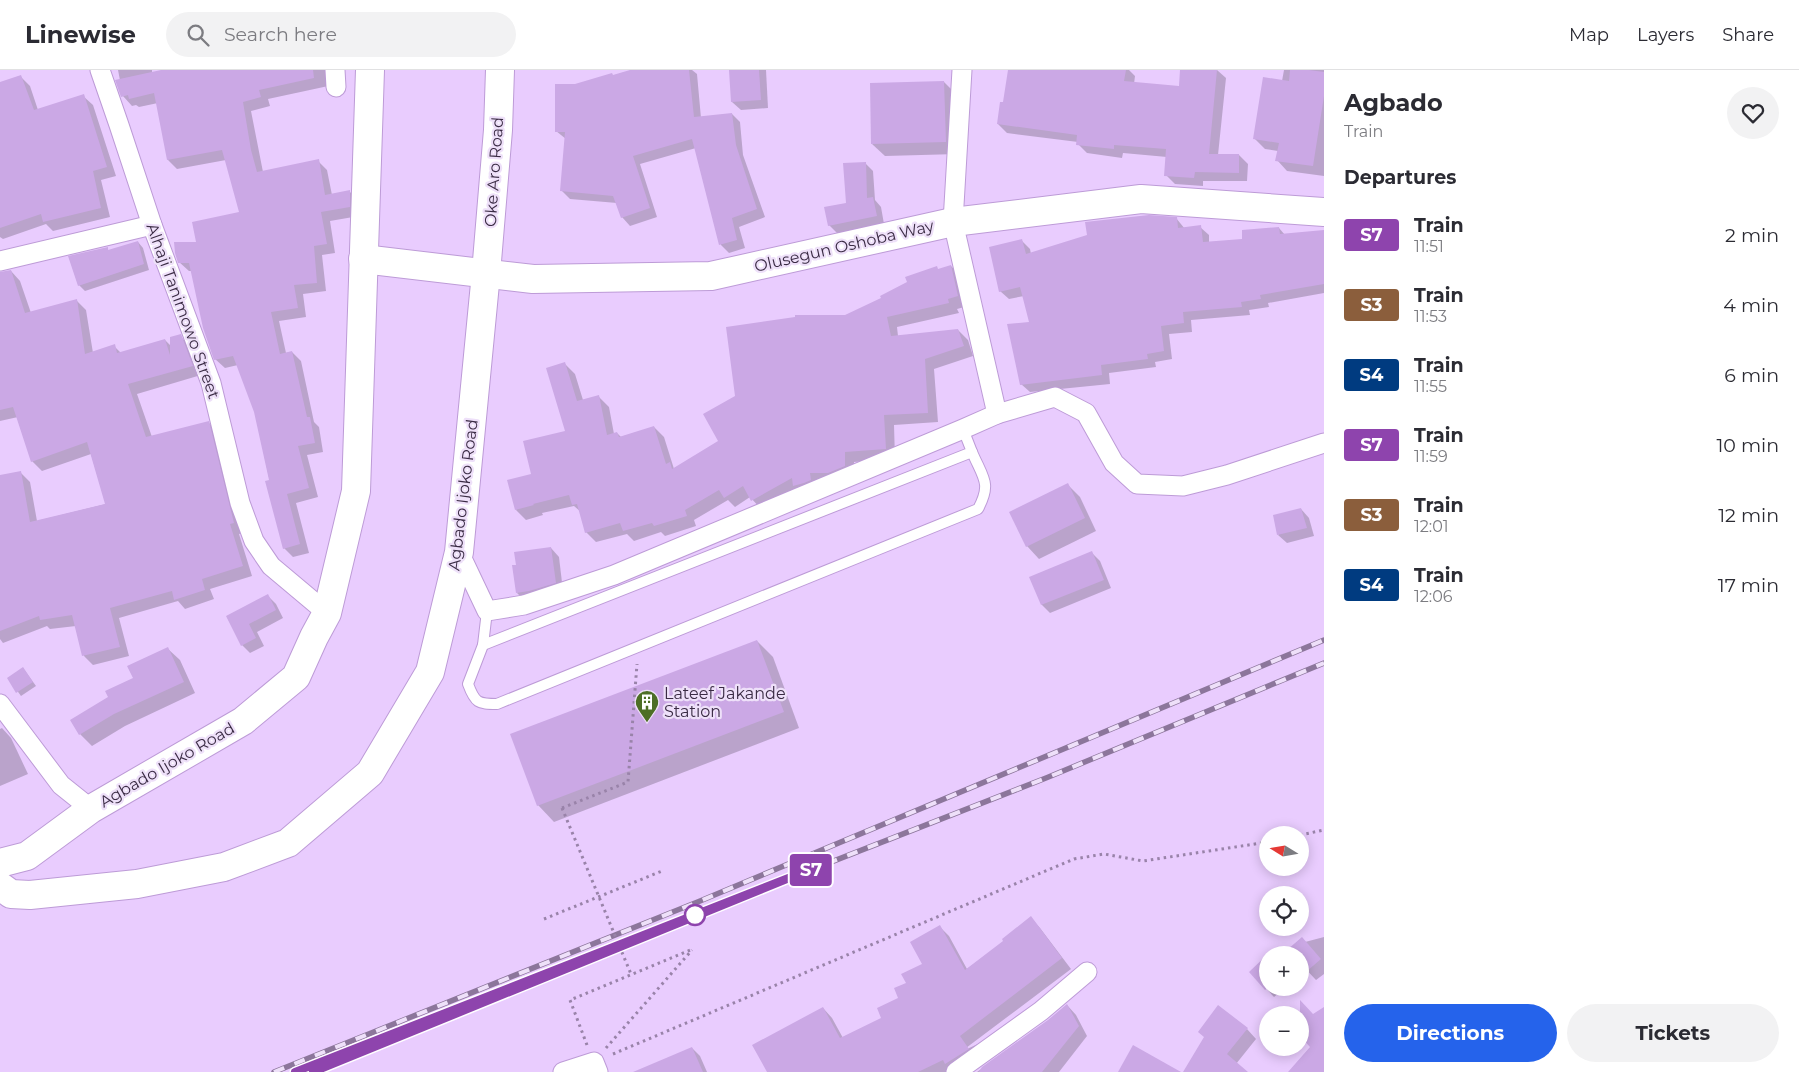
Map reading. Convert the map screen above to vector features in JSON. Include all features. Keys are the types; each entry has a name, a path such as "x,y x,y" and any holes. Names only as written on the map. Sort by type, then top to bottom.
{"main road":[{"path":"363,259 370,70"},
{"name":"Oke Aro Road","path":"486,273 498,130 500,70"},
{"name":"Olusegun Oshoba Way","path":"363,259 533,279 711,276 953,222 1141,199 1324,212"},
{"name":"Agbado Ijoko Road","path":"0,863 27,856 91,809 243,720 296,677 327,613 356,491 363,259"},
{"name":"Agbado Ijoko Road","path":"0,886 11,894 30,895 137,884 224,867 288,843 370,773 430,672 460,552 486,273"}],"street":[{"name":"Alhaji Tanimowo Street","path":"100,70 152,225 211,383 240,503 254,541 271,566 327,613"},
{"path":"962,70 953,222 997,414"},
{"path":"0,261 152,225"},
{"path":"460,552 487,611 524,605 614,575 963,430 997,414 1055,398 1086,413 1114,462 1138,484 1183,486 1227,475 1324,443"},
{"path":"0,704 61,785 91,809"},
{"path":"956,1072 1041,1011 1087,972"},
{"path":"563,1072 596,1067"}],"lane":[{"path":"487,611 483,645 468,684 473,698 482,704 497,704 978,509 985,496 986,485 963,430"},
{"path":"483,645 972,452"}],"path":[{"path":"631,974 562,808 628,782 639,647"},
{"path":"1309,833 1324,830"},
{"path":"596,1067 1074,859 1104,854 1143,861 1259,843"},
{"path":"544,919 662,871"},
{"path":"693,949 596,1067 570,1000 693,949"}],"building":[{"path":"161,70 313,70 314,78 259,90 261,97 243,102 251,150 257,172 319,159 325,195 350,190 350,207 321,212 327,244 314,246 317,283 294,285 298,308 271,312 280,354 292,351 315,443 298,446 309,488 287,494 300,544 283,549 265,481 269,480 254,412 233,356 214,360 203,328 189,263 178,263 175,253 174,242 196,242 192,222 239,212 222,150 167,160 154,93 129,99 128,95 121,97 115,80"},
{"path":"630,70 689,70 694,117 732,113 736,145 757,209 732,218 737,240 719,245 692,139 633,156 650,208 621,218 613,196 560,191 565,132 555,132 555,84 575,84 612,73 613,75"},
{"path":"729,70 759,70 761,100 731,102"},
{"path":"1008,70 1126,70 1124,81 1179,86 1180,70 1217,70 1209,154 1239,154 1239,173 1195,172 1194,178 1164,176 1166,149 1114,145 1114,149 1076,145 1077,135 997,124"},
{"path":"1290,70 1324,72 1324,96 1313,166 1275,161 1279,143 1253,139 1263,77 1289,81"},
{"path":"21,75 34,110 84,94 107,167 93,171 101,208 43,222 41,214 0,228 0,82"},
{"path":"944,81 946,142 871,144 870,83"},
{"path":"866,162 867,198 873,197 877,216 828,226 824,207 846,203 843,163"},
{"path":"1149,215 1177,217 1178,228 1201,225 1203,242 1242,239 1242,230 1279,227 1280,234 1324,230 1324,284 1260,295 1261,299 1241,302 1242,307 1183,312 1184,323 1161,326 1164,351 1147,354 1148,359 1101,365 1102,375 1020,385 1007,324 1029,322 1020,287 999,292 989,247 1022,239 1026,254 1087,235 1085,222"},
{"path":"138,241 144,264 78,286 68,256 108,247 108,250"},
{"path":"951,265 958,296 948,299 949,303 887,317 891,336 958,329 964,346 925,359 928,413 884,415 886,449 845,452 845,466 828,473 810,473 811,480 793,486 792,478 751,501 743,486 724,498 719,490 685,510 687,516 654,526 652,523 623,531 620,523 585,533 577,504 572,505 569,495 515,510 507,480 531,474 523,441 565,431 546,368 565,362 577,401 599,395 607,435 617,432 619,437 654,426 666,464 670,462 672,469 718,441 703,414 735,396 726,327 795,317 795,315 845,315 881,298 880,296 907,282 905,277 937,266 938,269"},
{"path":"11,270 25,313 77,299 85,354 115,344 117,353 165,339 170,355 170,337 181,334 193,366 128,384 146,437 209,421 234,523 230,524 243,566 202,579 205,590 174,600 172,591 110,608 120,647 82,656 72,615 40,620 39,616 0,631 0,475 21,471 30,522 105,504 87,442 31,462 13,407 0,410 0,272"},
{"path":"1068,483 1085,518 1026,547 1009,512"},
{"path":"1301,508 1307,528 1277,535 1273,515"},
{"path":"551,547 556,583 516,593 512,565 516,565 514,552"},
{"path":"1092,551 1104,580 1041,605 1029,577"},
{"path":"268,594 276,610 249,624 256,638 241,646 226,616"},
{"name":"Lateef Jakande Station","path":"757,640 784,712 537,806 510,734"},
{"path":"168,647 184,682 114,714 79,735 70,720 108,697 105,691 133,678 127,666"},
{"path":"23,667 33,682 16,693 7,678"},
{"path":"1031,916 1062,958 960,1036 969,1049 945,1064 943,1060 918,1072 767,1072 752,1045 823,1007 840,1038 881,1018 877,1008 898,998 894,988 906,983 901,974 922,964 910,942 940,925 965,970 1003,941 1002,939"},
{"path":"1302,937 1321,959 1309,969 1309,946 1292,946"},
{"path":"1259,962 1259,983 1249,972"},
{"path":"1300,1000 1306,1006 1300,1006"},
{"path":"1067,1004 1079,1026 1042,1072 979,1072 982,1067 1048,1020"},
{"path":"1218,1005 1248,1028 1227,1054 1248,1072 1183,1072 1204,1037 1198,1032"},
{"path":"1324,1007 1324,1072 1288,1072 1302,1056 1309,1056 1309,1010 1313,1014"},
{"path":"1133,1045 1181,1072 1118,1072"},
{"path":"692,1047 703,1072 633,1072"}],"railway":[{"path":"274,1072 700,901 1324,640"},
{"path":"294,1072 1046,778 1324,663"}],"train":[{"name":"S7","path":"295,1072 819,866 313,1072"}],"place":[{"name":"Lateef Jakande Station","path":"647,723"}]}
